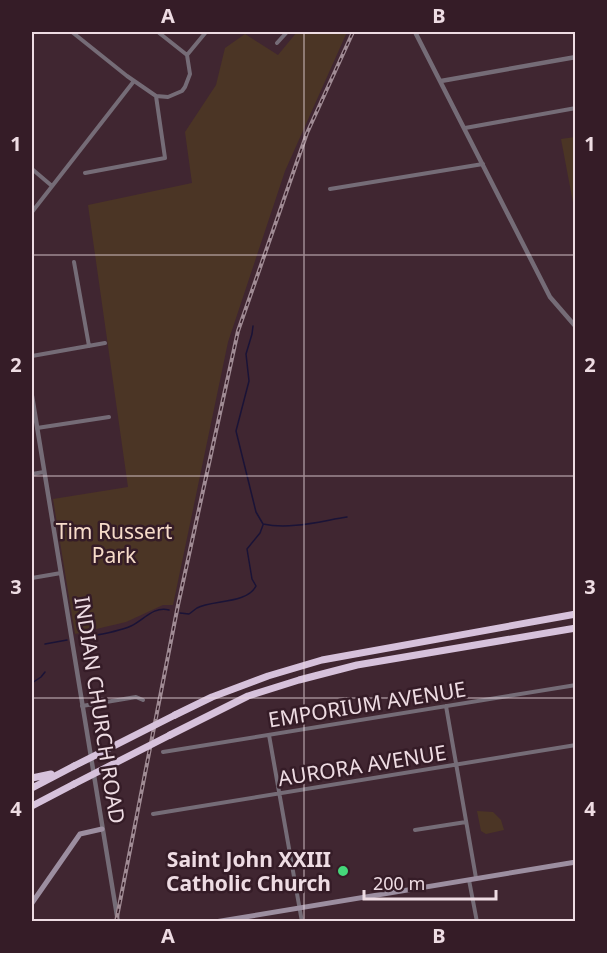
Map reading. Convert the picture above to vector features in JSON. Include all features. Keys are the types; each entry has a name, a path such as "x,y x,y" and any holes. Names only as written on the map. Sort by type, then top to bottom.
{"highway":[{"path":"32,788 221,693 268,676 322,660 576,614"},
{"path":"32,806 248,696 357,665 576,628"},
{"path":"32,778 62,772"}],"main road":[{"path":"32,903 80,834 102,829"},
{"path":"215,921 576,862"}],"street":[{"path":"72,32 156,96 174,96 185,87 190,74 187,55 158,32"},
{"path":"187,55 206,32"},
{"path":"277,43 287,32"},
{"path":"415,32 550,297 576,327"},
{"path":"441,81 576,57"},
{"path":"32,212 134,81"},
{"path":"85,172 165,158 156,96"},
{"path":"465,128 576,108"},
{"path":"330,189 483,164"},
{"path":"32,169 52,186"},
{"path":"74,262 89,346"},
{"path":"32,356 105,343"},
{"name":"INDIAN CHURCH ROAD","path":"32,396 33,418 37,428 118,921"},
{"path":"37,428 109,417"},
{"path":"32,474 44,472"},
{"path":"32,578 61,573"},
{"name":"EMPORIUM AVENUE","path":"163,752 576,685"},
{"path":"82,706 136,697 143,700"},
{"path":"446,706 466,822 477,921"},
{"path":"269,735 302,921"},
{"name":"AURORA AVENUE","path":"153,814 576,745"},
{"path":"415,830 466,822"}],"green space":[{"name":"Tim Russert Park","path":"297,32 347,32 285,171 228,342 173,605 163,605 126,622 75,634 53,499 128,487 88,205 192,183 185,132 216,85 225,48 245,34 278,55"},
{"path":"576,137 575,213 561,139"},
{"path":"477,811 493,812 501,820 504,830 486,834 481,831"}],"waterway":[{"path":"253,326 246,354 249,381 236,431 256,512 263,524 273,526 305,524 347,517"},
{"path":"180,613 189,614 203,605 237,599 251,592 256,586 252,579 247,549 260,533 263,525"},
{"path":"79,638 119,630 131,626 153,612 169,610"},
{"path":"45,644 67,640"},
{"path":"32,683 45,672"}],"railway":[{"path":"116,922 178,605 238,331 307,133 353,32"}],"place":[{"name":"Saint John XXIII Catholic Church","path":"343,871"}]}
